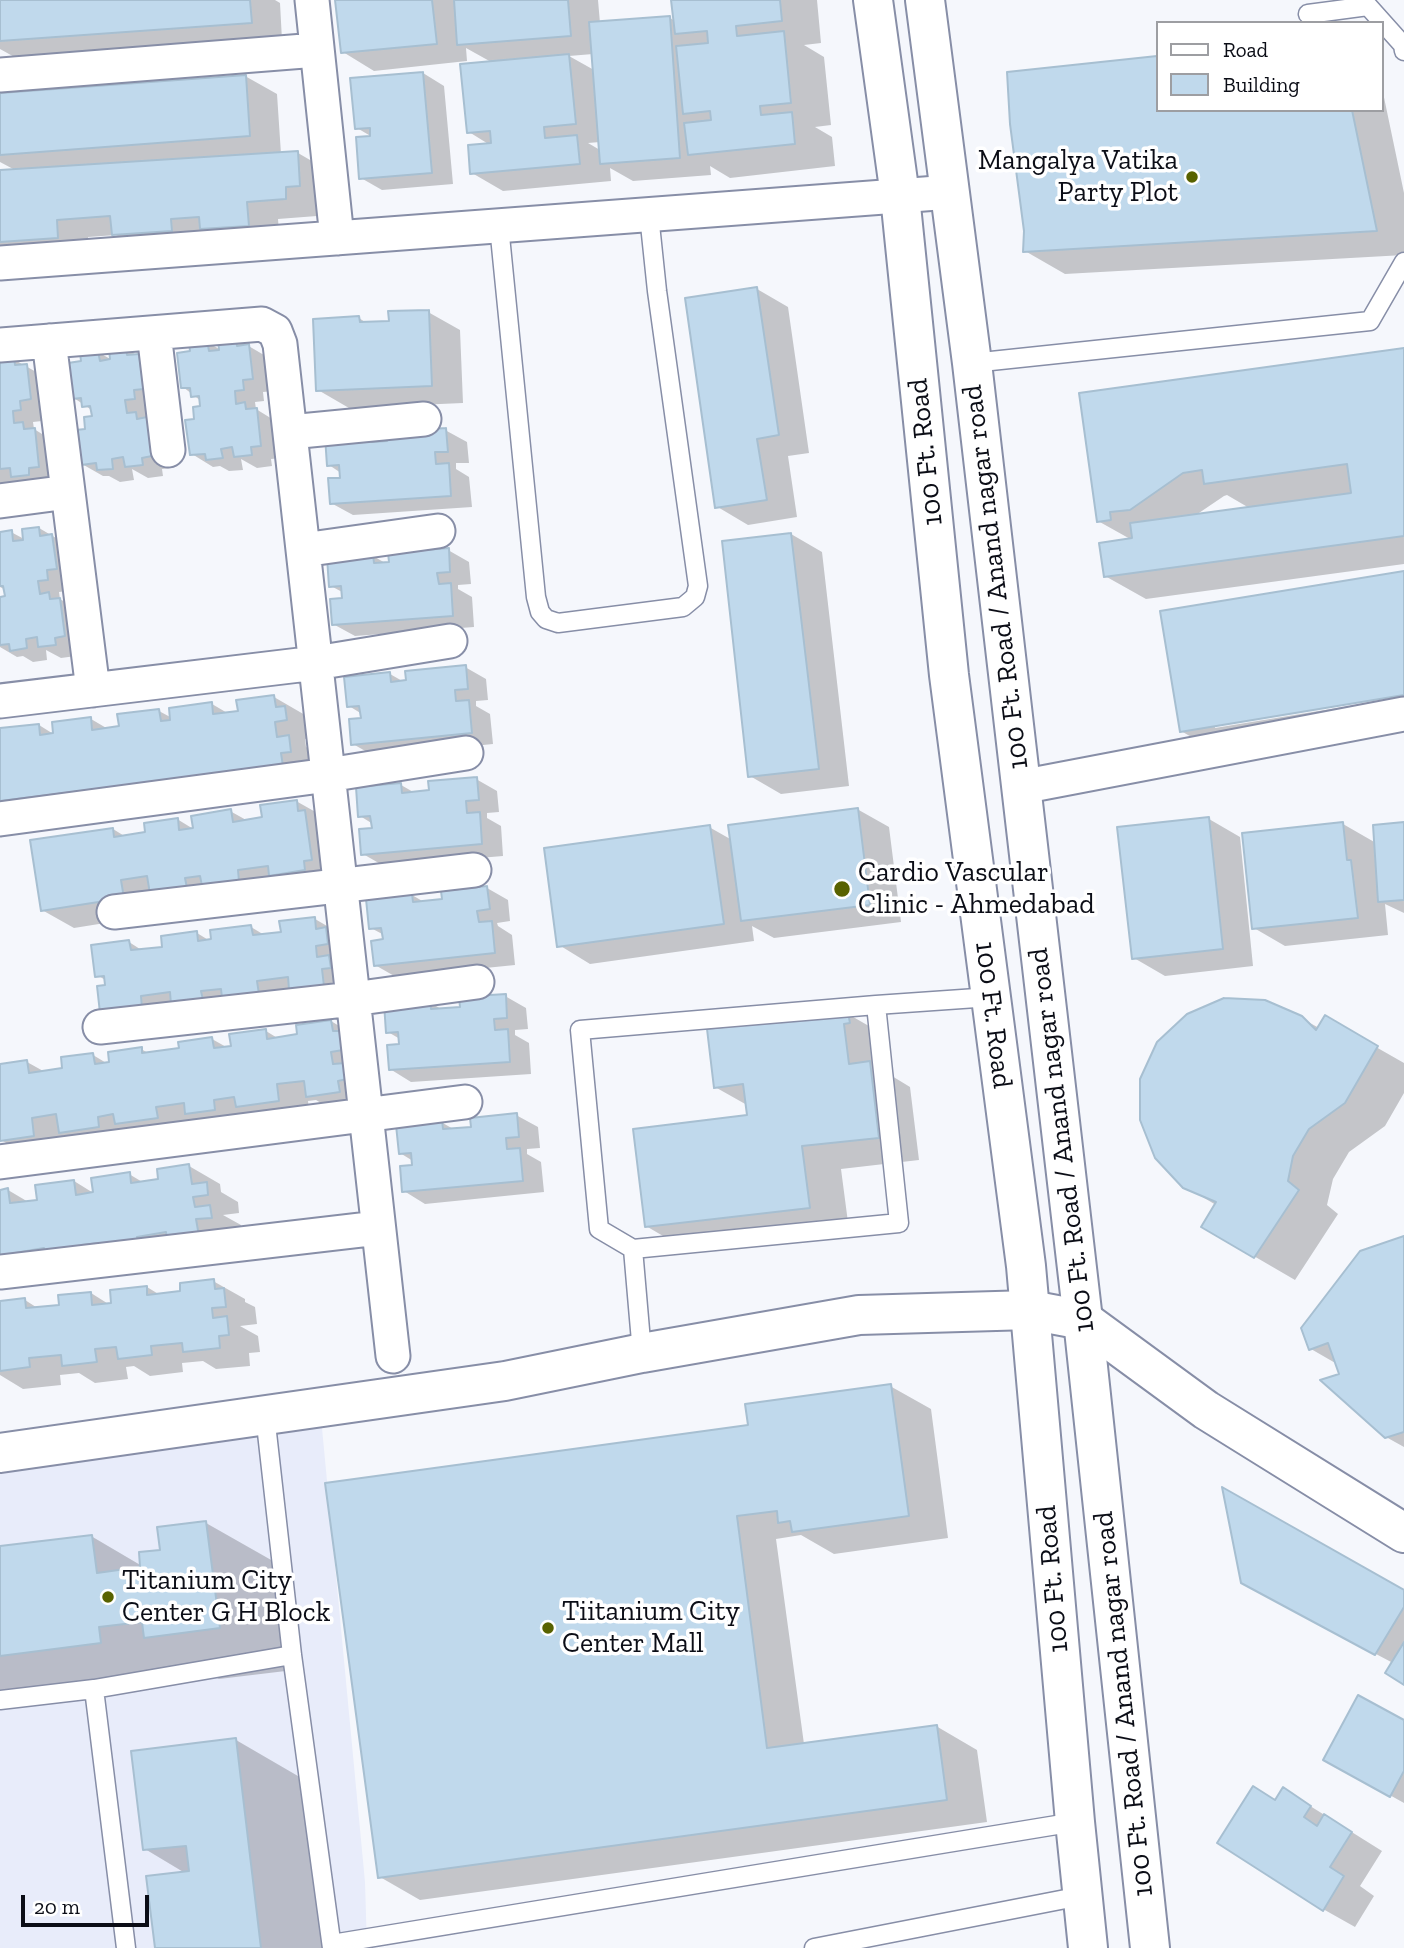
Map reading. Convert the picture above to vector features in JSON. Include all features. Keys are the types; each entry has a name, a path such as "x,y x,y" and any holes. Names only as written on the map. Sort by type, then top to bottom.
{"main road":[{"name":"100 Ft. Road","path":"873,0 900,196 949,675 1026,1266 1088,1948"},
{"name":"100 Ft. Road / Anand nagar road","path":"925,0 972,363 1083,1320 1150,1948"},
{"path":"0,1453 505,1381 642,1353 859,1315 1030,1310 1083,1320 1206,1410 1404,1533"}],"street":[{"path":"312,0 337,238"},
{"path":"0,75 317,50"},
{"path":"0,263 951,192"},
{"path":"0,345 262,324 275,331 280,344 393,1356"},
{"path":"154,333 168,450"},
{"path":"48,341 93,690"},
{"path":"290,432 424,419"},
{"path":"0,500 68,492"},
{"path":"303,550 438,531"},
{"path":"0,701 316,663 450,641"},
{"path":"1021,787 1404,714"},
{"path":"0,819 328,775 467,753"},
{"path":"114,912 474,870"},
{"path":"100,1027 353,999 477,982"},
{"path":"0,1162 465,1102"},
{"path":"0,1272 379,1228"}],"lane":[{"path":"1308,14 1368,6 1381,21"},
{"path":"1383,23 1403,45 1404,51"},
{"path":"499,226 536,597 540,612 547,619 558,623 683,607 695,597 698,586 649,215"},
{"path":"972,363 1370,321 1404,262"},
{"path":"876,1005 898,1223 633,1249 599,1229 580,1030 876,1005 991,997"},
{"path":"633,1249 642,1353"},
{"path":"265,1415 292,1655 332,1946 1075,1822"},
{"path":"0,1700 94,1689 292,1655"},
{"path":"94,1689 126,1948"},
{"path":"814,1948 1082,1896"}],"shaded area":[{"path":"320,1407 365,1882 367,1948 0,1948 0,1452"}],"building":[{"path":"0,0 250,0 252,23 0,41"},
{"path":"335,0 432,0 437,44 341,53"},
{"path":"454,0 568,0 571,36 457,45"},
{"path":"671,0 780,0 782,21 736,26 737,36 784,31 791,103 760,106 761,115 792,112 795,144 688,155 684,123 711,120 710,111 683,114 676,46 708,43 707,31 675,34"},
{"path":"670,16 680,158 600,164 589,22"},
{"path":"569,54 576,124 544,127 545,138 577,135 580,164 470,174 468,145 491,143 490,131 467,133 460,64"},
{"name":"Mangalya Vatika Party Plot","path":"1156,56 1156,112 1352,112 1377,231 1023,252 1024,231 1010,124 1007,72"},
{"path":"423,72 432,173 359,179 356,137 370,136 370,128 355,129 350,78"},
{"path":"246,75 250,136 0,155 0,93"},
{"path":"298,151 300,186 286,187 286,199 247,202 249,226 200,229 199,217 171,219 172,231 112,235 110,216 57,220 58,238 0,242 0,170"},
{"path":"757,287 779,435 757,439 767,500 715,508 685,298"},
{"path":"429,310 432,386 316,391 313,319 359,316 360,322 389,321 388,311"},
{"path":"236,337 237,346 249,344 253,379 243,380 244,390 235,391 236,404 245,402 246,409 257,408 261,446 251,447 252,455 234,457 232,447 221,449 223,458 206,460 205,454 190,455 185,420 194,419 193,407 200,406 199,396 191,397 190,388 181,388 177,353 190,351 189,343 207,340 209,351 219,350 218,339"},
{"path":"126,347 127,355 139,354 144,389 134,390 135,399 125,400 127,413 136,412 137,419 147,417 152,456 142,458 143,465 125,467 123,457 112,459 113,469 97,470 96,463 81,465 76,430 85,429 84,417 92,416 90,406 82,407 81,398 72,399 68,363 81,361 80,353 98,351 100,361 110,359 109,349"},
{"path":"1404,348 1404,536 1104,577 1099,543 1132,538 1130,523 1351,493 1347,464 1204,484 1202,470 1183,473 1130,510 1110,512 1111,520 1097,522 1079,393"},
{"path":"14,357 15,365 27,364 31,399 20,401 21,410 13,411 14,423 23,422 24,429 35,428 39,467 29,468 29,475 11,477 10,468 0,469 0,359"},
{"path":"446,428 448,452 435,452 436,464 449,463 451,496 330,504 328,478 340,478 339,465 327,466 325,436 371,433 372,442 387,441 386,432"},
{"path":"39,527 40,536 52,534 57,569 47,570 48,580 38,581 40,594 49,592 50,599 60,598 65,636 55,638 56,645 38,647 37,637 26,639 27,648 10,651 9,644 0,645 0,597 5,596 3,586 0,586 0,532 12,530 13,541 23,540 22,529"},
{"path":"791,533 819,769 748,777 722,541"},
{"path":"449,548 450,572 437,573 439,584 451,583 453,616 332,625 330,599 342,598 341,586 329,587 327,557 373,554 374,563 389,562 388,553"},
{"path":"1404,571 1404,695 1180,732 1160,611"},
{"path":"466,665 468,689 455,690 456,701 469,700 472,733 351,745 349,719 361,718 359,706 347,707 344,677 390,672 391,682 406,680 405,671"},
{"path":"274,695 276,707 285,706 287,720 275,722 277,737 289,735 291,752 281,753 283,766 0,801 0,728 39,724 40,735 53,733 52,722 91,717 92,730 119,726 117,714 159,709 161,721 170,720 169,708 212,702 213,714 238,711 236,700"},
{"path":"477,777 479,800 466,801 467,813 480,812 482,844 361,855 359,829 372,828 370,816 358,817 356,787 401,783 402,793 429,790 428,781"},
{"path":"297,800 298,811 305,810 312,860 304,861 305,870 269,876 268,866 238,870 239,881 202,886 200,876 185,878 187,888 150,894 147,876 121,880 124,898 41,911 30,840 113,828 114,837 145,832 144,823 178,818 179,830 193,828 191,816 231,809 233,822 262,817 260,805"},
{"path":"858,808 870,905 741,921 728,825"},
{"path":"1209,817 1223,949 1132,959 1117,827"},
{"path":"1343,822 1358,918 1252,929 1242,833"},
{"path":"1404,822 1404,900 1378,902 1373,825"},
{"path":"710,825 724,924 557,947 544,848"},
{"path":"487,886 490,909 477,911 479,922 492,921 495,953 374,966 371,941 383,939 381,928 369,929 366,899 412,894 413,902 442,899 441,891"},
{"path":"315,917 316,929 326,927 328,944 316,946 317,957 329,955 331,968 322,969 324,986 289,990 288,977 257,981 259,994 222,998 221,989 201,991 203,1000 171,1005 170,992 141,996 142,1008 100,1013 97,986 105,985 104,976 95,977 91,945 129,940 131,950 162,947 161,936 197,931 198,941 211,939 210,930 251,925 253,935 281,932 279,921"},
{"path":"506,994 507,1018 494,1019 495,1030 508,1029 510,1062 389,1070 387,1045 399,1044 398,1032 386,1033 384,1003 430,1000 431,1009 460,1007 459,997"},
{"path":"1224,998 1265,1000 1302,1016 1316,1030 1325,1015 1378,1046 1345,1103 1309,1129 1293,1156 1288,1181 1299,1190 1254,1258 1201,1227 1216,1202 1183,1188 1155,1158 1140,1120 1140,1079 1157,1042 1187,1014"},
{"path":"848,1012 850,1023 844,1024 849,1064 870,1061 879,1138 802,1146 810,1208 645,1227 633,1129 747,1115 743,1084 714,1088 707,1029"},
{"path":"331,1020 333,1031 340,1031 343,1050 331,1052 333,1064 345,1063 347,1079 338,1081 340,1092 306,1097 304,1081 277,1084 279,1101 236,1107 234,1097 214,1100 215,1110 185,1114 184,1103 156,1107 158,1118 115,1124 113,1114 98,1117 99,1127 59,1133 56,1114 32,1118 34,1136 0,1141 0,1064 27,1060 29,1073 62,1068 61,1057 93,1053 95,1064 109,1062 108,1052 142,1047 142,1053 179,1048 178,1042 212,1037 214,1048 231,1046 229,1034 266,1029 267,1039 297,1034 296,1025"},
{"path":"517,1113 519,1137 506,1138 507,1149 520,1148 523,1181 402,1192 400,1166 412,1165 411,1153 399,1154 396,1125 442,1120 443,1129 471,1127 470,1118"},
{"path":"189,1164 192,1184 207,1182 208,1195 193,1197 195,1207 210,1205 212,1218 196,1219 199,1236 167,1240 166,1232 137,1237 138,1244 99,1249 99,1243 82,1245 83,1251 45,1256 44,1248 15,1253 16,1261 0,1263 0,1190 8,1188 10,1203 37,1200 35,1185 74,1180 76,1195 93,1192 91,1178 130,1172 131,1183 158,1179 157,1169"},
{"path":"1404,1236 1404,1432 1385,1438 1320,1380 1339,1374 1328,1343 1309,1350 1301,1328 1360,1251"},
{"path":"214,1279 215,1289 224,1288 226,1307 212,1308 213,1318 227,1316 229,1335 219,1336 220,1348 183,1352 182,1343 151,1346 152,1355 118,1359 116,1347 95,1349 97,1362 62,1366 61,1355 29,1358 30,1367 0,1371 0,1301 25,1298 26,1308 59,1305 58,1295 91,1292 92,1305 111,1303 110,1290 147,1286 147,1295 180,1291 180,1283"},
{"name":"Tiitanium City Center Mall","path":"891,1384 909,1516 792,1532 790,1521 778,1523 777,1511 737,1516 767,1748 937,1725 947,1800 378,1878 325,1483 748,1425 745,1404"},
{"path":"1222,1487 1404,1590 1404,1607 1375,1655 1241,1583"},
{"name":"Titanium City Center G H Block","path":"206,1521 220,1628 144,1638 142,1622 99,1627 101,1643 0,1656 0,1546 92,1535 97,1573 140,1567 139,1552 160,1550 157,1527"},
{"path":"1404,1642 1404,1685 1385,1673"},
{"path":"1358,1695 1404,1720 1404,1771 1390,1797 1323,1760"},
{"path":"236,1738 261,1948 155,1948 146,1876 189,1871 186,1846 143,1850 131,1751"},
{"path":"1253,1786 1275,1800 1283,1787 1311,1806 1304,1817 1317,1826 1324,1814 1352,1832 1330,1867 1344,1876 1323,1911 1217,1843"}],"place":[{"name":"Mangalya Vatika Party Plot","path":"1192,177"},
{"name":"Cardio Vascular Clinic - Ahmedabad","path":"842,889"},
{"name":"Titanium City Center G H Block","path":"108,1597"},
{"name":"Tiitanium City Center Mall","path":"548,1628"}]}
